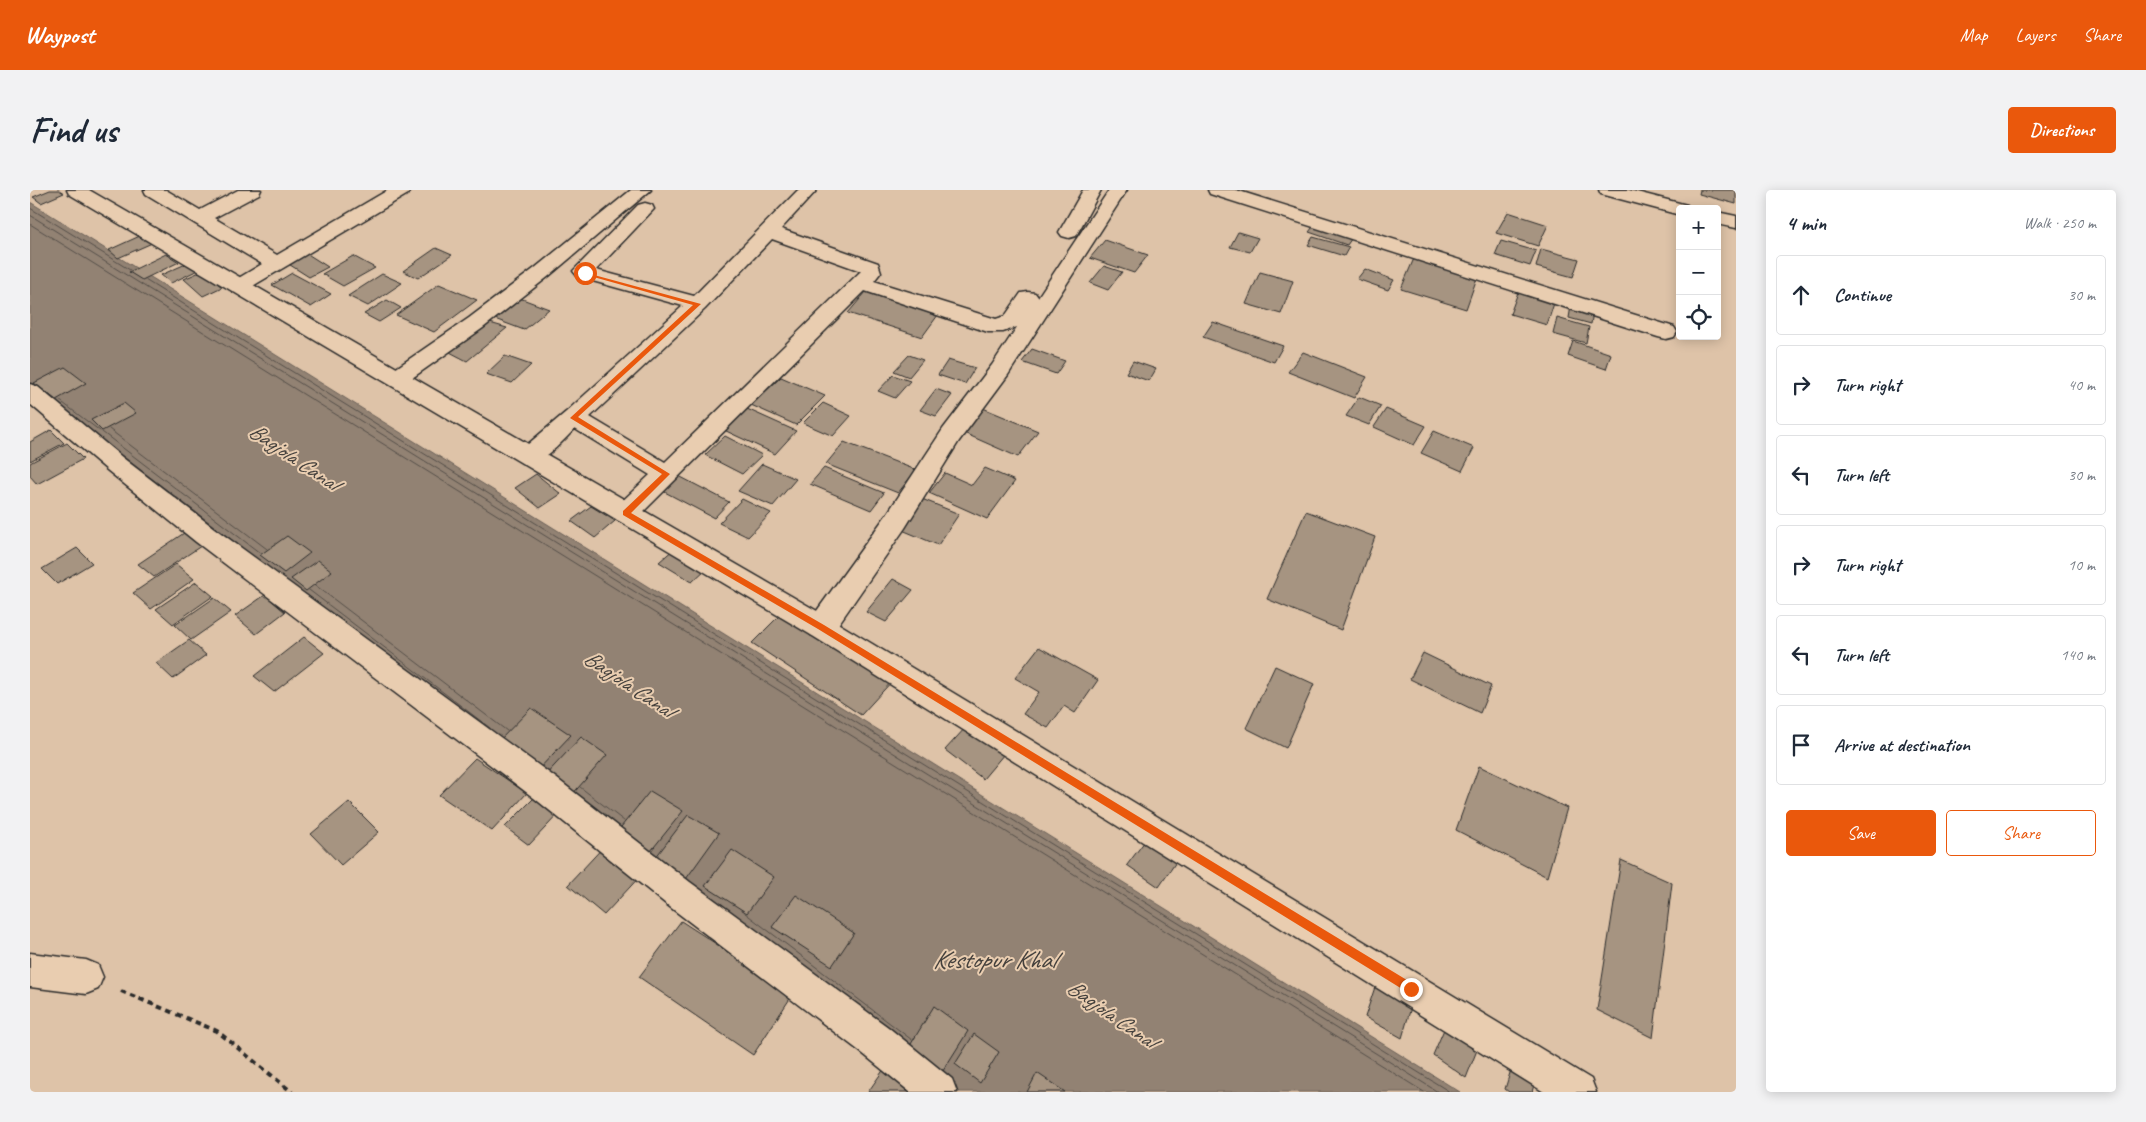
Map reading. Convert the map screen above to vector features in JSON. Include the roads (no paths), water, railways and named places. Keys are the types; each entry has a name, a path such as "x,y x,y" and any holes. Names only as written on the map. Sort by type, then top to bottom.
{"street":[{"path":"76,190 821,627 1578,1092"},
{"path":"153,190 277,264"},
{"path":"200,218 252,190"},
{"path":"239,286 401,190"},
{"path":"529,456 574,418 698,304 808,190"},
{"path":"861,283 988,325 998,327 1008,325 1015,318 1082,211 1092,190"},
{"path":"821,627 896,522 951,435 1000,370 1118,190"},
{"path":"1217,190 1666,332"},
{"path":"1608,190 1676,208"},
{"path":"397,378 476,323 542,272 647,196"},
{"path":"647,196 583,271 698,304"},
{"path":"1721,219 1736,222"},
{"path":"626,513 871,272 871,267 768,231"},
{"path":"30,392 115,464 205,535 544,788 678,893 875,1040 939,1092"},
{"path":"574,418 667,474"},
{"path":"30,970 86,976"}],"water":[{"name":"Kestopur Khal","path":"30,202 1460,1092 949,1092 30,392"}],"water label":[{"name":"Bagjola Canal","path":"294,456"},
{"name":"Bagjola Canal","path":"629,683"},
{"name":"Bagjola Canal","path":"1112,1013"}]}
